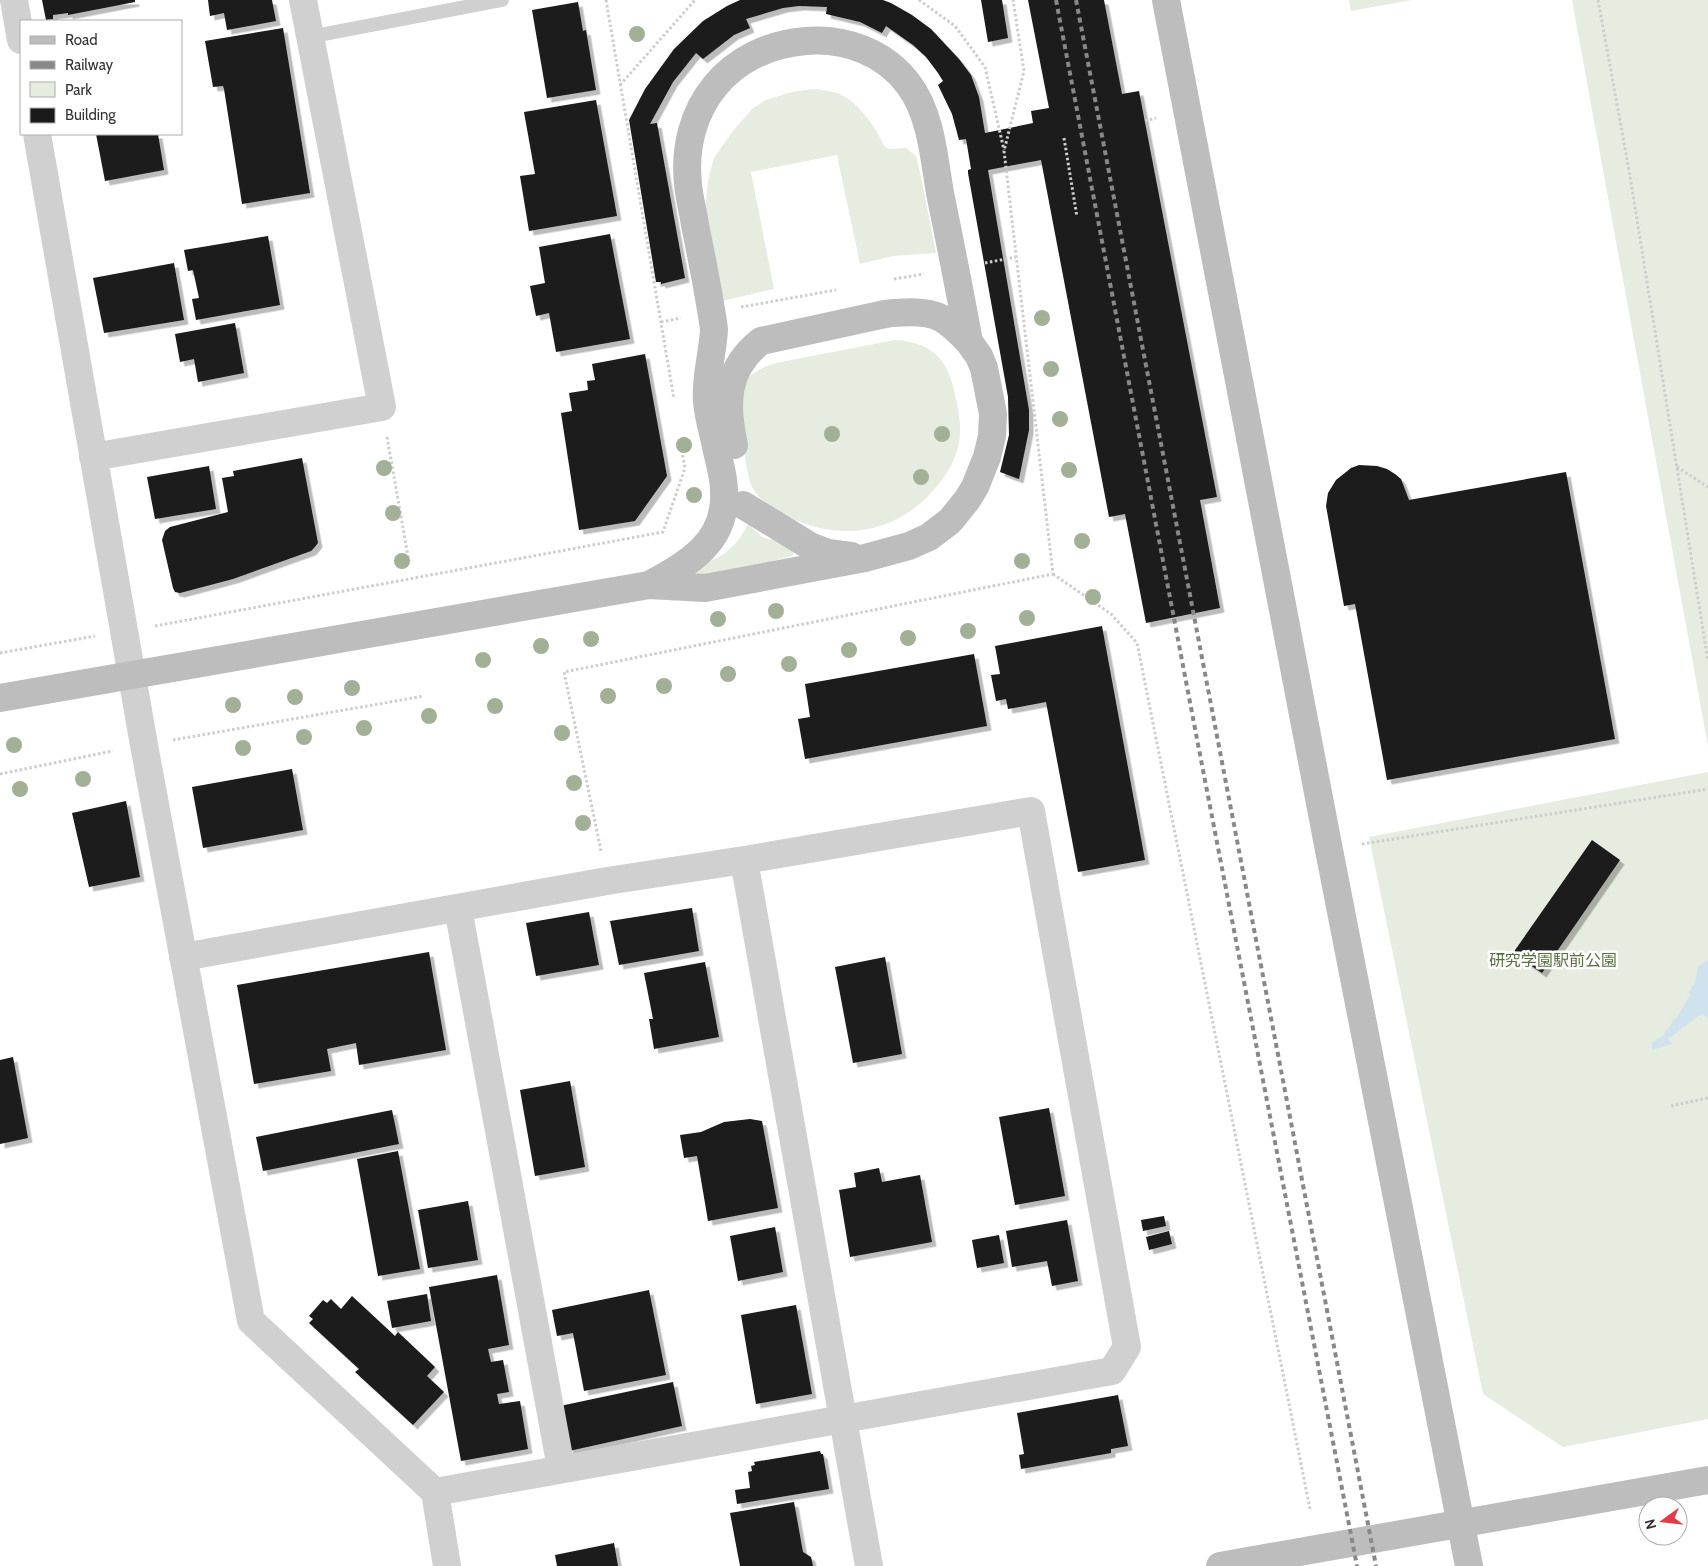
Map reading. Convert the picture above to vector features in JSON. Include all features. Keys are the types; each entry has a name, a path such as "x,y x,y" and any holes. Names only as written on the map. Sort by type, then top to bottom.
{"street":[{"path":"14,0 20,34"},
{"path":"93,457 382,407 303,0"},
{"path":"1166,0 1469,1566"},
{"path":"649,584 677,570 705,548 721,521 724,506 724,489 707,402 706,383 714,329 688,184 688,158 691,135 699,112 710,92 723,76 742,61 767,49 793,42 819,40 841,42 863,48 895,68 910,86 927,125 969,342"},
{"path":"38,135 131,675 251,1321 435,1492 446,1566"},
{"path":"0,698 649,584 705,588 865,558 909,546 929,537 950,521 975,487 987,457 992,436 993,414 984,368 979,356 969,342 955,328 940,318 903,312 885,314 762,341 740,362 728,404 728,419 743,494 743,505 739,522 732,534 724,542 705,548"},
{"path":"743,505 810,546 828,553 865,558"},
{"path":"183,957 607,880 744,860 1031,811 1126,1347 1112,1370 435,1492"},
{"path":"744,860 869,1566"},
{"path":"458,908 561,1468"},
{"path":"1220,1566 1708,1480"}],"lane":[{"path":"309,37 502,0"}],"path":[{"path":"606,0 674,400"},
{"path":"620,85 695,0"},
{"path":"920,0 955,26 985,67 1004,151 1053,574"},
{"path":"1004,151 1024,71 1013,0"},
{"path":"1598,0 1629,170 1708,661"},
{"path":"1145,120 1160,117"},
{"path":"1064,138 1077,217"},
{"path":"382,407 409,562"},
{"path":"0,653 663,532 685,468 682,448"},
{"path":"1677,467 1708,487"},
{"path":"607,880 564,672 1053,574 1110,614 1137,643 1310,1509"},
{"path":"0,774 144,745 424,696"},
{"path":"1362,844 1708,789"},
{"path":"1671,1106 1708,1098"}],"green space":[{"path":"1349,0 1412,0 1351,11"},
{"path":"1572,0 1708,0 1708,746"},
{"path":"817,89 837,93 852,102 865,115 876,130 884,146 888,149 906,148 916,156 936,253 893,256 860,264 837,155 751,172 774,289 722,301 705,212 708,180 714,158 732,132 753,108 766,100 792,92"},
{"path":"895,340 922,345 931,351 945,366 954,389 959,415 960,439 952,463 939,484 918,506 903,516 872,528 855,531 838,531 803,523 790,518 763,501 750,483 744,448 740,399 742,387 749,377 764,367 776,363"},
{"path":"748,524 762,537 779,542 794,552 792,556 699,580 694,566 712,560 727,552 738,540"},
{"name":"研究学園駅前公園","path":"1708,772 1708,1419 1563,1447 1483,1394 1369,837"}],"water":[{"path":"1708,960 1708,1018 1703,1015 1698,1016 1667,1038 1672,1044 1652,1050 1652,1043 1663,1036 1674,1019 1676,1019 1690,995 1689,992 1695,983 1698,966"}],"building":[{"path":"42,0 135,0 135,2 68,15 68,13 53,15 53,19 46,20"},
{"path":"208,0 272,0 276,21 227,30 224,13 210,16"},
{"path":"740,0 883,0 891,3 931,29 971,75 979,97 985,133 1033,123 1031,111 1049,108 1028,0 1104,0 1122,94 1139,91 1217,497 1200,500 1220,608 1146,623 1125,514 1109,517 1041,160 988,170 1029,410 1029,430 1019,479 1000,472 1009,435 1008,397 968,173 968,170 971,169 966,139 959,140 952,114 938,85 943,81 938,73 926,57 913,45 886,26 882,33 860,22 826,14 827,7 799,6 783,8 746,19 750,28 734,35 703,59 696,53 673,82 650,124 657,123 685,278 661,284 661,282 656,282 629,120 645,89 674,49 703,21"},
{"path":"981,0 1002,0 1008,38 988,42"},
{"path":"578,2 583,31 586,30 596,90 547,98 532,10"},
{"path":"283,28 310,193 242,204 224,89 223,86 213,87 205,41"},
{"path":"596,100 617,216 529,231 520,176 535,174 524,112"},
{"path":"96,135 158,135 164,170 105,181"},
{"path":"610,234 630,339 556,352 549,313 536,316 530,286 545,283 539,247"},
{"path":"268,236 280,305 196,320 192,299 199,298 193,270 188,271 184,250"},
{"path":"174,263 184,320 104,333 93,278"},
{"path":"235,323 244,373 198,382 194,359 180,362 175,334"},
{"path":"645,354 667,476 635,521 579,530 561,413 572,411 569,393 588,390 587,381 595,380 592,364"},
{"path":"302,458 318,543 314,548 311,551 233,579 180,593 175,592 162,540 165,531 170,527 228,512 222,478 234,476 233,471"},
{"path":"1359,465 1377,466 1395,474 1401,479 1409,500 1566,472 1615,739 1387,780 1355,604 1344,606 1326,506 1328,493 1336,480 1351,468"},
{"path":"209,466 216,509 155,519 147,477"},
{"path":"1102,626 1145,860 1078,872 1046,702 1008,709 1006,699 996,701 991,675 1000,674 995,646"},
{"path":"974,654 987,726 805,759 798,719 810,717 805,684"},
{"path":"292,769 303,830 203,848 192,787"},
{"path":"126,801 140,877 89,887 72,813"},
{"path":"1592,840 1620,860 1542,973 1513,953"},
{"path":"692,908 699,951 619,965 610,921"},
{"path":"589,912 599,965 536,976 526,923"},
{"path":"429,952 446,1050 359,1065 356,1043 327,1049 331,1071 254,1084 237,985"},
{"path":"885,957 902,1054 853,1063 835,967"},
{"path":"705,962 719,1037 654,1049 649,1019 653,1019 644,973"},
{"path":"13,1057 28,1138 0,1144 0,1060"},
{"path":"570,1081 585,1167 535,1176 520,1090"},
{"path":"1049,1108 1065,1196 1015,1205 999,1117"},
{"path":"392,1110 399,1144 263,1171 256,1137"},
{"path":"750,1119 762,1121 778,1208 708,1221 697,1156 684,1158 680,1135 701,1132 724,1122"},
{"path":"398,1151 420,1269 378,1276 357,1159"},
{"path":"879,1168 882,1182 920,1175 932,1242 850,1257 839,1190 856,1187 854,1173"},
{"path":"468,1201 478,1260 428,1268 418,1210"},
{"path":"1164,1216 1166,1226 1143,1231 1141,1220"},
{"path":"1067,1220 1078,1281 1052,1286 1047,1261 1012,1267 1006,1231"},
{"path":"775,1227 783,1272 738,1281 730,1236"},
{"path":"1169,1231 1172,1244 1149,1250 1146,1237"},
{"path":"999,1235 1004,1263 977,1268 972,1240"},
{"path":"497,1275 509,1345 488,1349 491,1362 503,1360 509,1392 497,1394 499,1404 520,1401 528,1449 461,1461 429,1287"},
{"path":"649,1290 666,1375 584,1391 573,1333 557,1336 552,1310"},
{"path":"427,1294 431,1321 392,1328 387,1301"},
{"path":"352,1296 395,1336 398,1332 435,1367 427,1376 444,1392 413,1425 355,1372 359,1369 309,1323 313,1319 309,1316 323,1300 327,1303 331,1299 341,1309"},
{"path":"796,1305 812,1394 756,1404 741,1315"},
{"path":"673,1382 682,1426 569,1451 560,1406"},
{"path":"1118,1395 1128,1446 1111,1449 1111,1453 1021,1469 1019,1455 1024,1454 1017,1413"},
{"path":"820,1451 823,1454 829,1489 737,1504 735,1490 750,1488 748,1472 752,1471 751,1466 755,1465 754,1462"},
{"path":"794,1502 803,1552 811,1557 813,1566 740,1566 730,1513"},
{"path":"614,1543 618,1566 557,1566 555,1555"}],"railway":[{"path":"1056,0 1357,1566"},
{"path":"1076,0 1376,1566"}]}
